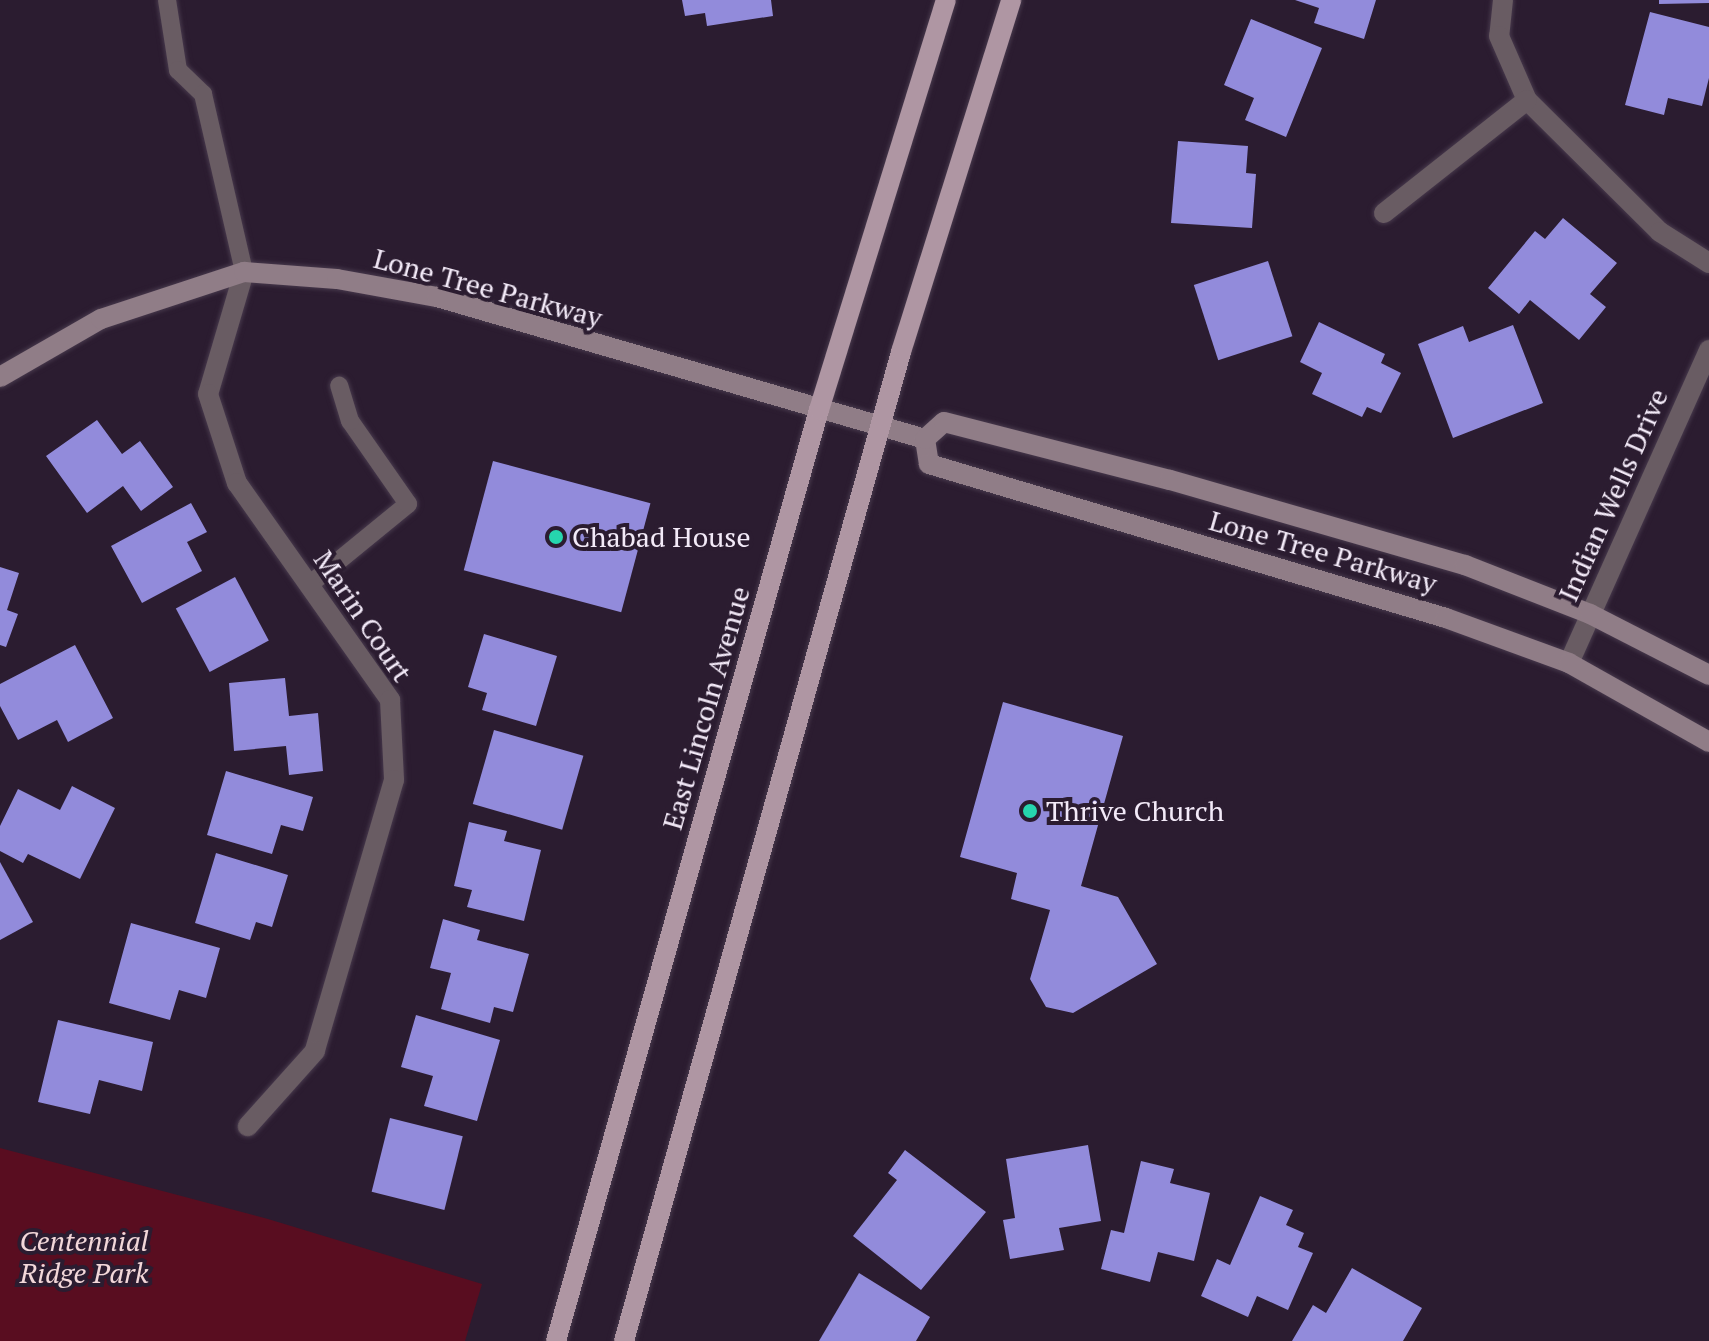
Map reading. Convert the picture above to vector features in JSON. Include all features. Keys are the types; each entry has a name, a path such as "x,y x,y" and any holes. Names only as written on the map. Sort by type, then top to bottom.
{"main road":[{"name":"East Lincoln Avenue","path":"556,1341 819,410 946,0"},
{"path":"624,1341 879,427 1011,0"}],"street":[{"path":"1503,0 1499,36 1527,100 1660,232 1709,263"},
{"path":"1384,213 1527,100"},
{"name":"Lone Tree Parkway","path":"0,377 101,319 244,272 337,279 437,297 925,439"},
{"name":"Marin Court","path":"244,272 208,394 237,483 390,700 394,780 315,1051 248,1126"},
{"name":"Indian Wells Drive","path":"1569,663 1709,350"},
{"name":"Lone Tree Parkway","path":"925,439 944,422 1155,476 1465,565 1590,614 1709,675"},
{"name":"Lone Tree Parkway","path":"925,439 929,464 1446,618 1569,663 1709,742"}],"lane":[{"path":"167,0 178,70 203,94 244,272"},
{"path":"309,585 408,504 350,421 339,386"}],"green space":[{"name":"Centennial Ridge Park","path":"0,1148 268,1219 482,1284 465,1341 0,1341"}],"building":[{"path":"682,0 771,0 773,16 707,26 705,13 685,16"},
{"path":"1295,0 1376,0 1364,39 1314,23 1319,8"},
{"path":"1659,0 1709,0 1709,3 1659,4"},
{"path":"1650,12 1709,27 1709,78 1702,106 1668,98 1664,115 1625,105"},
{"path":"1251,19 1322,48 1286,137 1245,120 1254,98 1224,85"},
{"path":"1178,141 1248,146 1246,173 1256,174 1252,228 1171,223"},
{"path":"1563,218 1617,263 1590,294 1606,307 1579,340 1530,300 1519,314 1488,288 1535,231 1545,239"},
{"path":"1268,261 1292,336 1218,360 1194,285"},
{"path":"1319,322 1385,354 1381,363 1401,373 1381,413 1367,407 1362,417 1312,394 1322,373 1300,362"},
{"path":"1513,325 1543,403 1453,438 1418,344 1463,326 1469,342"},
{"path":"97,420 122,454 140,441 173,487 141,511 123,486 87,513 46,456"},
{"name":"Chabad House","path":"493,461 650,503 621,612 464,570"},
{"path":"191,503 207,532 187,542 202,571 142,603 111,546"},
{"path":"0,567 19,573 7,610 18,614 6,647 0,645"},
{"path":"235,577 269,641 210,672 176,608"},
{"path":"484,634 557,656 536,726 482,710 487,693 468,687"},
{"path":"75,645 113,718 68,742 57,720 18,740 0,706 0,684"},
{"path":"285,678 289,716 318,713 323,771 289,775 286,746 234,751 229,683"},
{"path":"1003,702 1123,736 1081,886 1118,897 1157,964 1073,1013 1046,1007 1030,979 1050,910 1011,899 1017,873 960,857"},
{"path":"494,730 583,756 562,830 473,804"},
{"path":"226,771 313,797 303,831 281,825 272,854 207,835"},
{"path":"72,786 115,808 80,879 28,854 23,863 0,851 0,826 18,789 60,810"},
{"path":"469,822 507,831 504,841 541,850 524,921 467,907 472,890 454,886"},
{"path":"216,853 288,875 272,927 256,922 250,940 195,923"},
{"path":"0,862 33,922 0,940"},
{"path":"443,919 480,930 477,940 529,954 513,1012 494,1007 490,1023 441,1009 451,973 430,968"},
{"path":"131,923 220,948 206,998 179,990 170,1020 109,1003"},
{"path":"416,1015 500,1040 477,1121 424,1106 433,1076 401,1067"},
{"path":"58,1020 153,1042 142,1091 99,1080 90,1114 38,1102"},
{"path":"390,1118 463,1136 444,1210 372,1192"},
{"path":"1088,1145 1101,1221 1059,1228 1064,1250 1010,1259 1003,1220 1015,1218 1006,1159"},
{"path":"905,1150 986,1212 921,1290 853,1236 897,1180 888,1173"},
{"path":"1141,1161 1174,1169 1170,1183 1210,1193 1194,1261 1158,1252 1150,1282 1101,1269 1111,1230 1124,1233"},
{"path":"1260,1196 1293,1210 1286,1225 1304,1233 1298,1247 1313,1253 1288,1310 1257,1296 1248,1317 1201,1296 1217,1259 1230,1265"},
{"path":"1352,1268 1422,1308 1403,1341 1292,1341 1313,1305 1326,1313"},
{"path":"859,1273 930,1317 916,1341 819,1341"}],"place":[{"name":"Chabad House","path":"556,537"},
{"name":"Thrive Church","path":"1030,811"}]}
